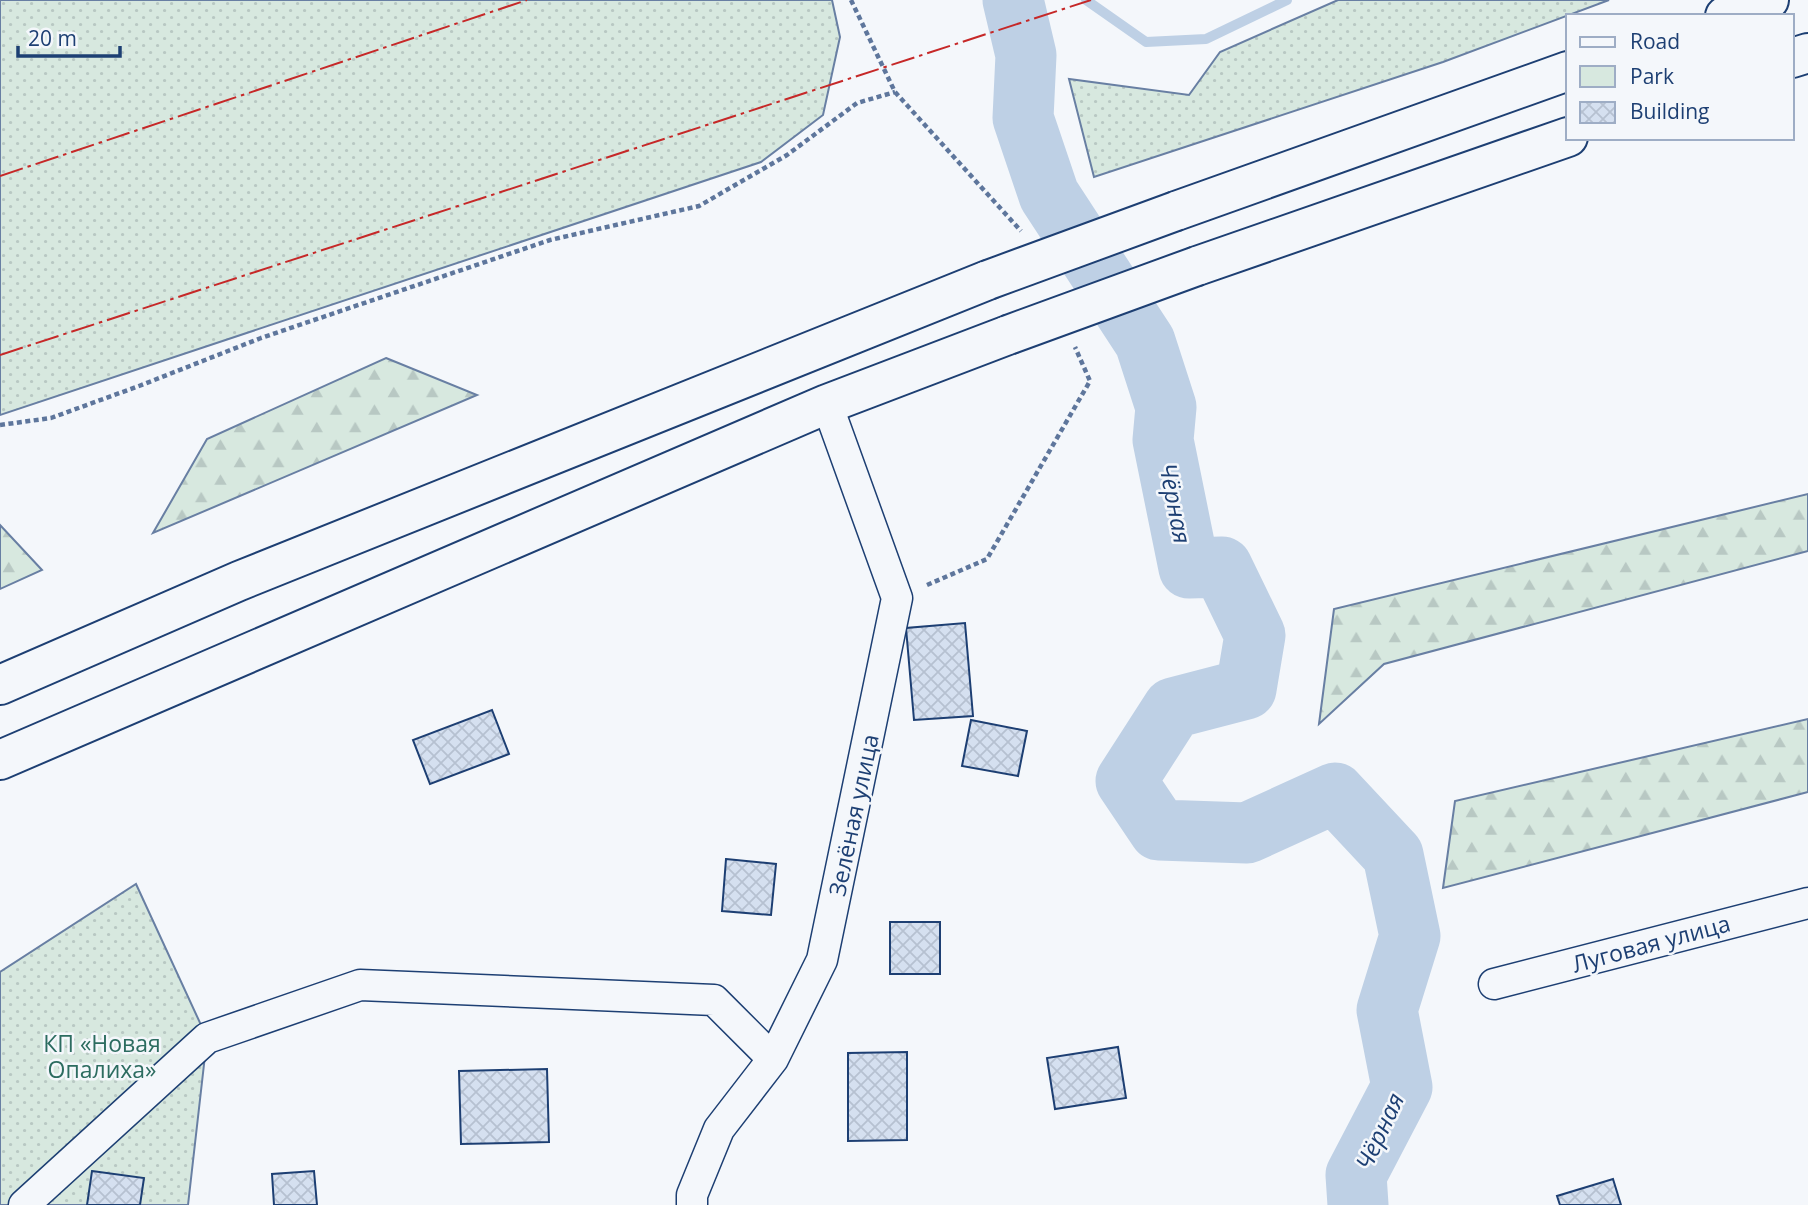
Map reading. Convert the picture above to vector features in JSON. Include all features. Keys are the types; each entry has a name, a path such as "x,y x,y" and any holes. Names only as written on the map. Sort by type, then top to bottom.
{"main road":[{"path":"1730,14 1769,0"},
{"path":"0,685 239,581 988,280 1566,72"},
{"path":"0,760 827,404 1197,266 1566,137"}],"street":[{"name":"Зелёная улица","path":"692,1205 692,1195 719,1129 773,1059 822,960 897,598 827,404"},
{"name":"Луговая улица","path":"1494,984 1808,903"},
{"path":"24,1205 207,1038 360,985 714,1000 773,1059"}],"path":[{"path":"0,425 51,418 261,338 550,240 699,206 787,155 857,103 895,92"}],"green space":[{"path":"0,0 832,0 840,37 823,115 761,162 0,415"},
{"path":"1338,0 1609,0 1443,62 1094,177 1069,79 1189,95 1220,52"},
{"path":"386,358 477,395 153,533 207,439"},
{"path":"1808,494 1808,551 1384,664 1319,724 1334,609"},
{"path":"0,525 42,570 0,589"},
{"path":"1808,719 1808,792 1443,888 1455,801"},
{"name":"КП «Новая Опалиха»","path":"136,884 207,1038 188,1205 0,1205 0,972"}],"building":[{"path":"965,623 973,716 914,720 906,628"},
{"path":"492,710 509,754 430,784 413,740"},
{"path":"971,720 1027,731 1018,776 962,766"},
{"path":"726,859 776,864 771,915 722,911"},
{"path":"890,922 940,922 940,974 890,974"},
{"path":"1118,1047 1126,1098 1055,1109 1047,1058"},
{"path":"907,1052 907,1140 848,1141 848,1053"},
{"path":"547,1069 549,1142 461,1144 459,1071"},
{"path":"92,1171 144,1178 140,1205 87,1205"},
{"path":"314,1171 317,1205 274,1205 272,1174"},
{"path":"1613,1179 1621,1205 1560,1205 1557,1196"}],"waterway":[{"name":"Чёрная","path":"1013,0 1026,55 1023,118 1049,195 1145,342 1166,407 1163,440 1189,568 1222,567 1255,635 1246,689 1173,708 1126,781 1159,830 1247,833 1335,793 1393,855 1410,936 1387,1010 1402,1087 1356,1175 1358,1205"},
{"path":"1086,0 1146,42 1206,39 1287,0"}],"power":[{"path":"0,176 527,0"},
{"path":"0,355 1091,0"}]}
